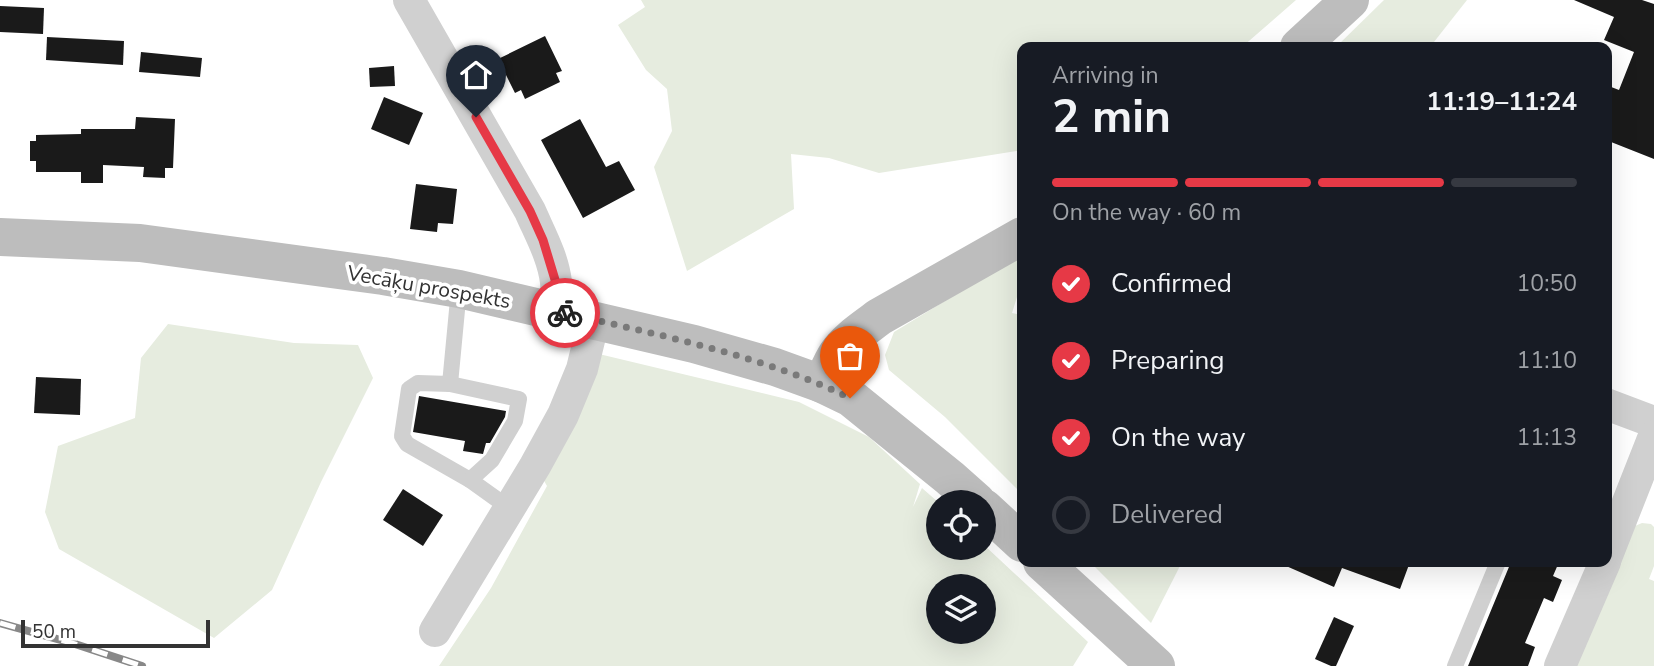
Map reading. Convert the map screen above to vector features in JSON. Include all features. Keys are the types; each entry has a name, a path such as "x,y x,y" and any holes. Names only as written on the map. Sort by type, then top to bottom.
{"main road":[{"path":"1304,42 1350,0"},
{"name":"Vecāķu prospekts","path":"0,237 139,243 383,276 459,289 721,352 775,367 822,384 850,398 964,490"},
{"path":"822,384 837,354 864,328 1017,239"},
{"path":"996,519 1017,538"},
{"path":"1047,567 1148,664"}],"street":[{"path":"409,0 530,211 552,267 556,283 556,311"},
{"path":"435,631 563,415 582,369 594,320"},
{"path":"1612,406 1654,422"},
{"path":"1612,544 1654,436"},
{"path":"1560,666 1603,567"}],"lane":[{"path":"450,384 459,289"},
{"path":"470,480 492,460 515,421 519,398 450,384 418,383 409,389 402,436 407,444 470,480 509,508"},
{"path":"1455,666 1496,567"}],"shaded area":[{"path":"641,0 1296,0 1248,42 1017,42 1017,151 879,173 829,158 791,154 794,209 687,271 654,167 672,131 667,89 646,70 618,25 645,7"},
{"path":"1384,0 1467,0 1434,42 1341,42"},
{"path":"1017,257 1017,297 1012,313 1017,314 1017,489 945,417 889,370 885,355 894,332"},
{"path":"168,324 294,343 358,345 373,378 321,482 272,590 214,638 59,549 45,512 58,446 135,418 141,358"},
{"path":"599,354 799,402 869,437 920,484 913,507 922,488 926,492 926,560 996,560 996,556 1088,642 1073,666 439,666 491,588 547,486 543,479"},
{"path":"1642,523 1654,527 1654,566 1649,579 1654,581 1654,666 1569,666 1635,526"},
{"path":"1095,567 1179,567 1151,623"}],"building":[{"path":"1574,0 1642,0 1654,4 1654,159 1612,142 1612,87 1619,90 1634,52 1604,40 1614,17"},
{"path":"0,6 44,8 43,34 0,32"},
{"path":"545,36 562,71 556,73 560,82 525,99 521,90 515,93 498,59"},
{"path":"47,37 124,41 123,65 46,60"},
{"path":"141,52 202,58 200,77 139,72"},
{"path":"394,66 395,86 370,87 369,68"},
{"path":"384,97 423,113 409,145 371,129"},
{"path":"136,117 175,119 173,168 165,168 165,178 143,177 144,167 103,165 103,183 81,183 81,172 36,172 36,161 30,161 30,141 36,141 36,135 81,134 81,129 135,129"},
{"path":"580,119 606,167 619,161 635,190 583,218 541,140"},
{"path":"416,184 457,189 453,224 438,223 437,232 410,229"},
{"path":"36,377 81,379 80,415 34,413"},
{"path":"419,396 506,411 505,417 490,443 486,443 483,454 463,451 465,441 413,432"},
{"path":"403,489 443,515 423,546 383,520"},
{"path":"1288,567 1408,567 1400,589 1342,568 1334,587"},
{"path":"1509,567 1557,567 1553,576 1562,580 1553,602 1544,598 1525,643 1535,647 1528,666 1468,666"},
{"path":"1334,617 1354,626 1336,666 1331,666 1315,659"}],"railway":[{"path":"0,623 142,666"}],"way so far":[{"path":"565,313 694,344 775,367 822,384 850,398"}],"route":[{"path":"476,117 530,211 552,267 556,283 556,311 565,313"}]}
